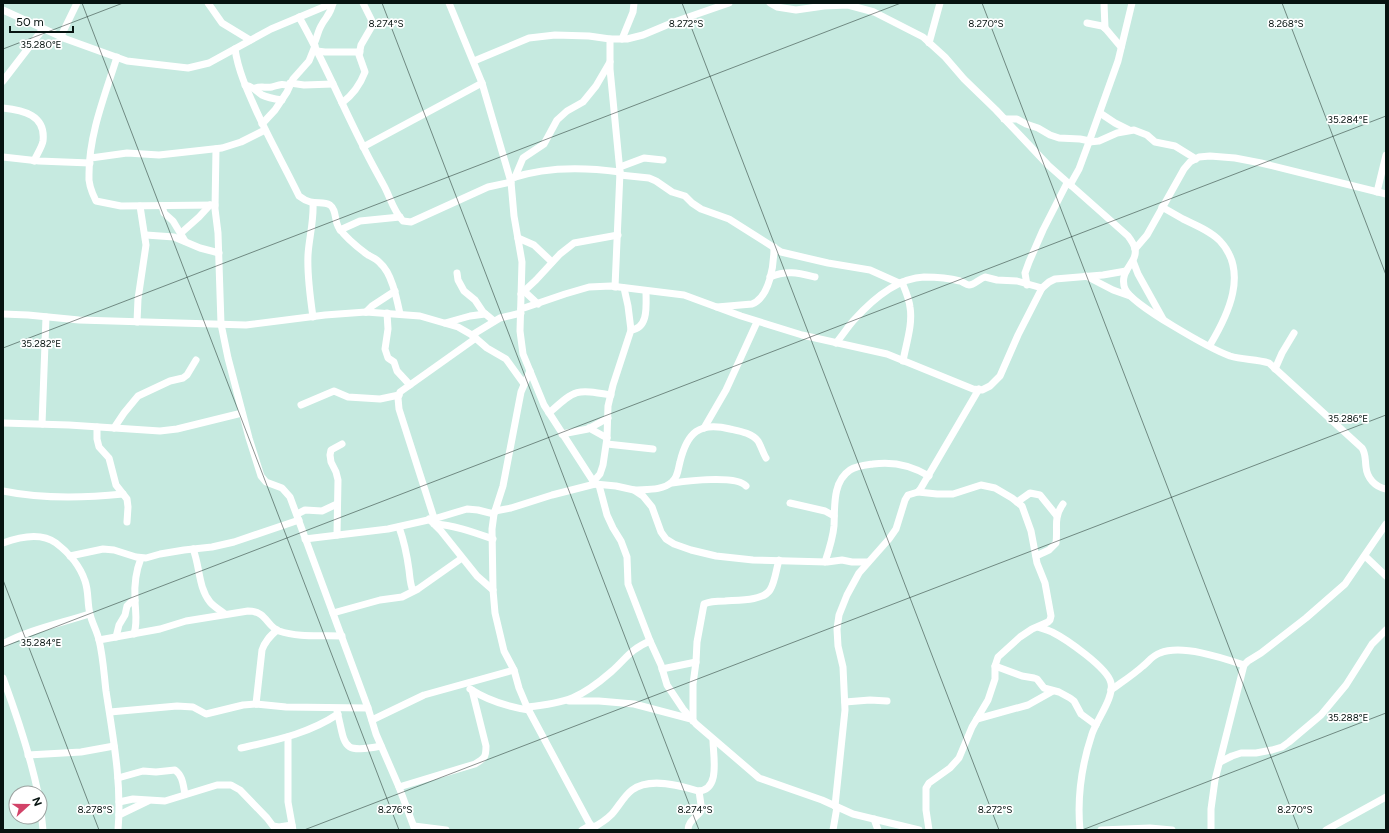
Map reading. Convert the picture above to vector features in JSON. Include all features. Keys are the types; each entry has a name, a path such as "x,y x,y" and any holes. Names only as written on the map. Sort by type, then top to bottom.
{"street":[{"path":"60,36 77,3"},
{"path":"208,3 222,23 250,40"},
{"path":"3,10 60,36 127,61 188,68 209,63 250,40 333,3"},
{"path":"3,157 34,161 90,160 127,154 159,155 216,149 241,142 264,127 300,70 309,61 315,47 320,28 331,12 333,3"},
{"path":"342,103 356,90 365,72 359,55 361,46 372,26 372,21 363,3"},
{"path":"449,3 482,83 512,179 522,262 520,331 524,354 544,405 596,484 607,515 621,541 626,557 628,584 672,695 692,720 713,740 759,778 836,806 853,814 919,830"},
{"path":"622,39 633,12 634,3"},
{"path":"474,61 529,38 589,36 622,39 643,35 674,22 729,3"},
{"path":"771,3 777,7 796,10 846,4 874,12 922,37 945,57 964,80 1048,165 1128,236 1135,249 1136,255 1124,275 1124,283 1130,296 1163,319 1229,355 1244,359 1260,360 1269,364 1362,448 1370,480 1386,489"},
{"path":"929,43 940,3"},
{"path":"1104,3 1105,28"},
{"path":"1027,285 1025,273 1029,262 1043,230 1079,169 1100,113 1118,61 1132,3"},
{"path":"299,17 363,147 403,221 411,222 488,187 524,174 558,169 598,169 620,171 656,181 672,192 685,196 701,208 729,219 782,252 870,270 901,283 911,312 903,361"},
{"path":"1086,23 1105,28 1121,47"},
{"path":"3,81 44,29"},
{"path":"610,39 610,62 620,171 615,287"},
{"path":"315,47 325,52 360,52"},
{"path":"235,49 237,62 245,85 264,127 299,196 305,201 328,204 332,206 334,209 337,226 340,230 356,246 381,263 395,290 400,314"},
{"path":"117,57 98,115 90,160 88,175 96,201 121,206 213,205"},
{"path":"512,179 523,158 544,144 557,120 567,111 582,102 596,86 610,62"},
{"path":"363,147 482,83"},
{"path":"255,88 272,87 280,84 333,84"},
{"path":"245,85 255,88 268,97 282,100"},
{"path":"3,108 17,109 31,114 38,121 43,132 42,142 34,161"},
{"path":"1100,113 1129,130 1138,131 1147,135 1155,142 1175,146 1196,159"},
{"path":"1004,119 1017,119 1059,138 1089,142 1099,141 1117,133 1129,130"},
{"path":"216,149 213,205 219,253 221,324 242,413 261,476 266,482 282,488 290,497 342,636 376,734 399,786 414,828 446,830"},
{"path":"1377,192 1386,155"},
{"path":"1135,249 1147,235 1184,169 1190,162 1196,159 1210,156 1235,158 1386,194"},
{"path":"620,171 644,158 663,160"},
{"path":"313,203 314,212 307,273 313,317"},
{"path":"181,233 213,205"},
{"path":"137,322 138,299 146,244 146,236 140,206"},
{"path":"162,206 164,213 170,217 185,241"},
{"path":"1162,206 1220,240 1234,265 1235,276 1232,298 1217,333 1210,345"},
{"path":"340,230 360,221 400,217"},
{"path":"522,293 552,262 574,243 618,235"},
{"path":"146,236 174,237 200,248 219,253"},
{"path":"518,238 534,245 552,262"},
{"path":"715,307 752,304 757,302 766,289 770,277 774,260 774,247"},
{"path":"1133,261 1138,274 1163,319"},
{"path":"493,590 477,576 432,520 399,409 398,398 400,392 494,321 565,294 589,287 615,287 684,295 757,322 819,340 887,354 973,389 982,390 990,386 1000,376 1018,335 1042,288 1049,282 1055,279 1103,275 1126,271"},
{"path":"457,272 461,286 475,300 485,314 494,321"},
{"path":"770,277 779,273 788,272 815,277"},
{"path":"1086,276 1117,292 1130,296"},
{"path":"836,343 865,308 889,288 922,277 950,279 968,285 985,277 997,280 1017,281 1042,288"},
{"path":"596,484 603,465 607,441 608,406 631,330 624,288"},
{"path":"366,312 395,290"},
{"path":"631,330 636,330 643,324 645,316 646,291"},
{"path":"522,293 538,304"},
{"path":"3,314 46,316 79,320 246,325 366,312 420,316 458,327 474,336 487,348 506,359 524,384"},
{"path":"387,313 388,329 384,349 388,358 394,362 397,371 410,385"},
{"path":"444,323 470,316 485,314"},
{"path":"42,424 46,316"},
{"path":"704,428 726,390 757,322"},
{"path":"1275,369 1282,353 1294,333"},
{"path":"114,428 138,396 170,381 183,378 187,375 196,360"},
{"path":"530,371 521,392 503,486 492,529 495,613 504,651 514,670 519,688 528,708 592,828"},
{"path":"918,492 929,476 978,390"},
{"path":"549,413 573,394 580,391 590,391 611,395"},
{"path":"301,405 334,392 348,396 380,399 399,395"},
{"path":"3,423 160,431 177,429 242,413"},
{"path":"562,434 589,428 608,418"},
{"path":"672,483 678,474 684,445 694,432 704,428 719,426 751,435 758,440 766,458"},
{"path":"98,427 97,439 99,447 109,458 116,485 126,499 128,506 127,522"},
{"path":"589,428 607,441 653,450"},
{"path":"336,535 338,480 330,455 331,450 342,444"},
{"path":"825,562 830,548 834,527 836,494 840,482 848,471 854,468 888,463 904,464 929,476"},
{"path":"305,539 358,534 399,527 432,520 472,508 495,513 552,495 596,484 634,490 660,488 672,483 692,480 730,480 744,482 746,486"},
{"path":"833,830 845,710 843,668 838,646 837,629 839,615 847,595 859,573 896,529 905,500 908,496 918,492 953,494 981,485 995,488 1022,506 1031,532 1037,563 1045,584 1051,616 1048,622 1032,628 998,657 995,679 988,700 972,727 959,758 950,768 929,783 926,788 926,810 929,830"},
{"path":"634,490 643,496 652,507 661,532 666,539 674,544 716,556 753,560 825,562 842,560 852,562 868,562"},
{"path":"3,491 22,495 51,497 123,494"},
{"path":"1017,502 1030,493 1040,495 1057,516"},
{"path":"790,503 825,511 834,516"},
{"path":"70,556 103,549 114,550 136,557 146,558 160,554 212,547 234,542 298,517 306,510 322,511 337,504"},
{"path":"1036,556 1049,550 1056,543 1057,516 1063,504"},
{"path":"432,520 492,539"},
{"path":"1212,830 1211,809 1215,780 1244,665 1300,622 1345,584 1386,524"},
{"path":"399,527 409,569 409,580 413,591"},
{"path":"3,542 23,536 43,537 55,542 77,565 85,581 88,591 89,614 99,640 110,712 118,778 118,830"},
{"path":"193,549 197,558 200,580 207,597 211,603 225,614"},
{"path":"1365,556 1386,576"},
{"path":"134,634 137,622 135,579 141,558"},
{"path":"333,613 380,600 402,597 462,558"},
{"path":"692,720 692,695 697,642 704,604 713,601 757,598 764,595 769,591 774,582 778,560"},
{"path":"207,597 208,606 212,616"},
{"path":"116,637 127,606 135,600"},
{"path":"99,640 160,629 186,621 212,616 256,611 277,630 302,635 342,636"},
{"path":"3,644 40,628 64,623 89,614"},
{"path":"1038,627 1052,632 1087,656 1104,671 1110,679 1111,690 1092,733 1081,783 1078,811 1080,830"},
{"path":"256,704 262,650 269,637 277,630"},
{"path":"1220,762 1241,753 1256,753 1272,750 1282,747 1289,742 1321,715 1346,685 1372,644 1386,630"},
{"path":"464,684 490,700 517,708 554,704 567,701 582,694 612,671 629,653 650,642"},
{"path":"1111,690 1138,670 1152,657 1166,651 1175,650 1202,653 1221,657 1244,665"},
{"path":"662,669 696,662"},
{"path":"996,666 1022,676 1034,678 1039,681 1044,688 1059,692 1070,698 1081,714 1096,725"},
{"path":"372,720 424,695 514,670"},
{"path":"3,678 18,718 36,785"},
{"path":"399,786 475,764 484,759 486,754 486,746 472,690"},
{"path":"977,719 1028,705 1053,691"},
{"path":"844,702 870,700 887,701"},
{"path":"567,701 599,701 634,704 692,720"},
{"path":"110,712 177,706 193,707 206,714 243,705 256,704 337,711 368,708"},
{"path":"241,748 305,732 324,723 337,711"},
{"path":"337,711 344,741 352,749 361,750 381,746"},
{"path":"119,802 133,799 165,801 217,785 231,785 240,790 273,826 293,828 288,802 288,737"},
{"path":"582,830 592,828 605,821 633,789 648,784 664,783 704,791 712,783 715,765 713,740"},
{"path":"28,755 81,752 114,746"},
{"path":"118,778 143,771 156,772 175,770 182,778 185,794"},
{"path":"688,830 688,826 692,820 701,811 698,791"},
{"path":"1326,830 1386,797"},
{"path":"119,815 148,801"},
{"path":"874,819 878,830"},
{"path":"1101,830 1150,828 1172,830"}]}
